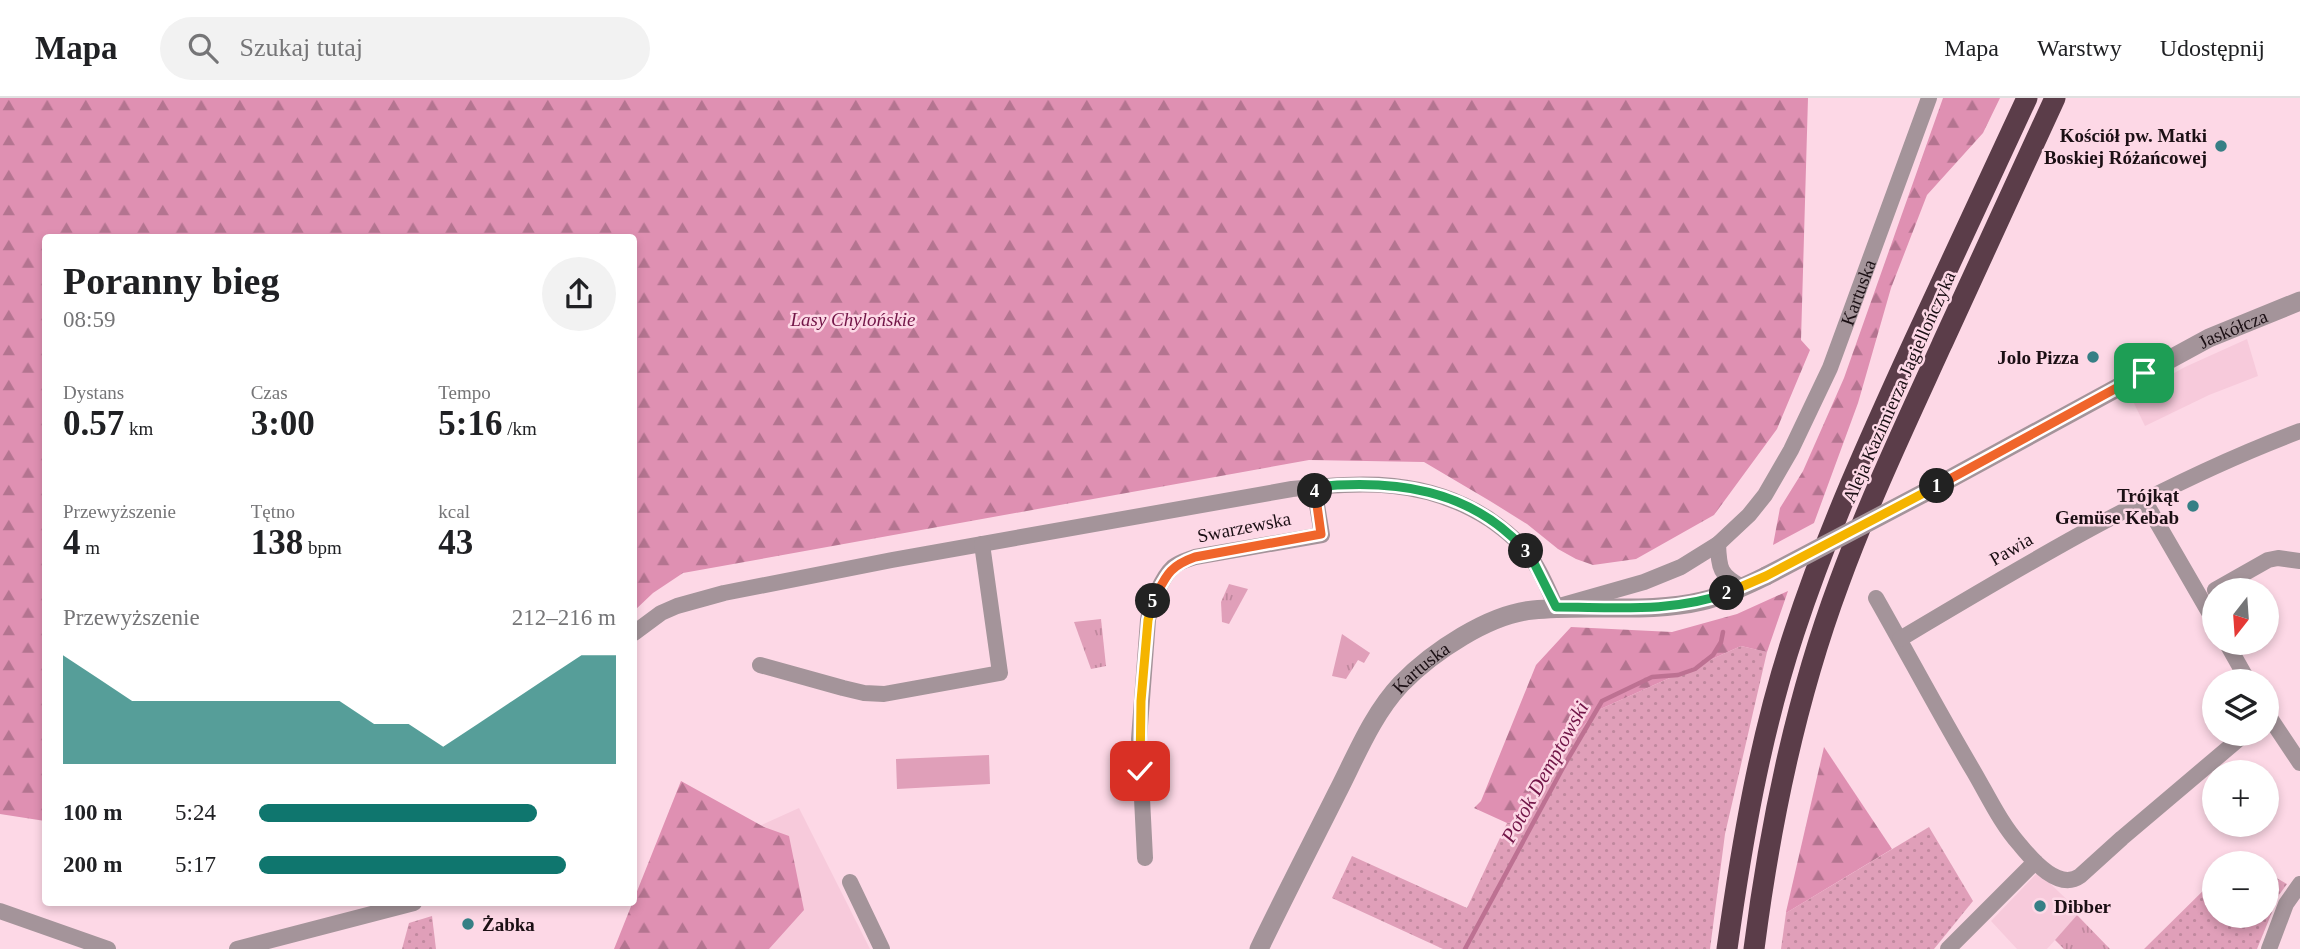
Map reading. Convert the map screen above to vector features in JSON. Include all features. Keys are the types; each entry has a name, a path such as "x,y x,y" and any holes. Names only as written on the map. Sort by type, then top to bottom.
{"highway":[{"name":"Aleja Kazimierza Jagiellończyka","path":"1727,949 1753,784 1772,706 1813,576 1877,423 2027,98"},
{"name":"Aleja Kazimierza Jagiellończyka","path":"1754,949 1766,860 1784,770 1799,708 1838,584 1902,431 2055,98"}],"street":[{"name":"Kartuska","path":"1259,949 1368,730 1402,684 1434,655 1498,619 1527,610 1556,607 1658,577 1681,567 1718,544 1749,515 1765,495 1809,414 1830,368 1930,98"},
{"name":"Jaskółcza","path":"1556,607 1677,605 1700,602 1742,587 1924,493 2209,338 2300,301"},
{"name":"Pawia","path":"1900,639 2015,570 2144,499 2253,449 2300,431"},
{"name":"Swarzewska","path":"637,631 661,613 677,606 724,593 1292,489 1349,483 1395,485 1431,492 1470,507 1507,532 1532,559 1556,607"},
{"name":"Swarzewska","path":"1145,858 1139,740 1148,620 1153,601 1171,568 1179,562 1321,534 1314,487"},
{"path":"2144,499 2202,582"},
{"path":"760,665 864,693 884,694 1000,673 982,544"},
{"path":"1718,544 1721,572 1742,587"},
{"path":"2236,578 2268,560 2278,558 2300,561"},
{"path":"1877,598 2018,844 2052,876 2063,881 2073,881 2231,746"},
{"path":"2279,732 2300,763"},
{"path":"1948,949 2035,862"},
{"path":"850,882 882,949"},
{"path":"2269,949 2286,904 2300,884"},
{"path":"237,949 402,906"},
{"path":"0,911 108,949"}],"shaded area":[{"path":"2247,339 2258,376 2209,395 2145,426 2131,397 2185,367"},
{"path":"799,808 870,949 678,949 641,880"},
{"name":"Dibber","path":"2038,872 2080,912 2047,949 2017,949 1991,921"}],"green space":[{"name":"Lasy Chylońskie","path":"0,98 1808,98 1801,340 1810,350 1777,429 1714,515 1636,559 1593,565 1558,549 1527,524 1424,462 1309,460 683,573 653,593 637,608 637,234 42,234 42,821 0,814"},
{"path":"1943,98 2000,98 1983,133 1927,195 1891,288 1858,403 1814,523 1773,545 1780,508 1803,471 1844,378"},
{"path":"1229,584 1248,589 1229,624 1222,622 1221,602"},
{"path":"1788,591 1767,652 1741,646 1596,711 1539,779 1515,822 1507,823 1474,808 1481,801 1536,665 1571,627 1672,632 1737,614"},
{"path":"1101,619 1106,666 1091,669 1074,622"},
{"path":"1342,634 1370,653 1364,663 1358,660 1346,679 1332,676"},
{"path":"1741,646 1767,652 1725,834 1710,949 1443,949 1332,898 1352,856 1467,908 1507,823 1515,822 1539,779 1596,711"},
{"path":"1824,747 1892,849 1786,913 1786,912"},
{"path":"989,755 990,784 897,789 896,759"},
{"path":"681,781 764,827 789,836 804,910 769,949 614,949 631,906 637,906 637,891"},
{"path":"1929,827 1973,901 1934,949 1781,949 1786,913"},
{"path":"2279,879 2287,884 2279,895"},
{"path":"2202,892 2202,928 2266,928 2257,949 2144,949"},
{"path":"2077,915 2110,949 2064,949 2055,940"},
{"path":"432,916 436,949 402,949 409,923"}],"waterway":[{"name":"Potok Demptowski","path":"1465,949 1602,701 1652,677 1678,675 1695,669 1713,655 1721,642 1723,632"}],"place":[{"name":"Kościół pw. Matki Boskiej Różańcowej","path":"2221,146"},
{"name":"Jolo Pizza","path":"2093,357"},
{"name":"Trójkąt Gemüse Kebab","path":"2193,506"},
{"name":"Dibber","path":"2040,906"},
{"name":"Żabka","path":"468,924"}],"route":[{"path":"1140,771 1141,701 1149,610 1171,568 1179,562 1195,557 1321,534 1314,487 1349,483 1395,485 1431,492 1460,502 1507,532 1524,550 1532,559 1556,607 1648,607 1700,602 1766,576 2144,373"}]}
